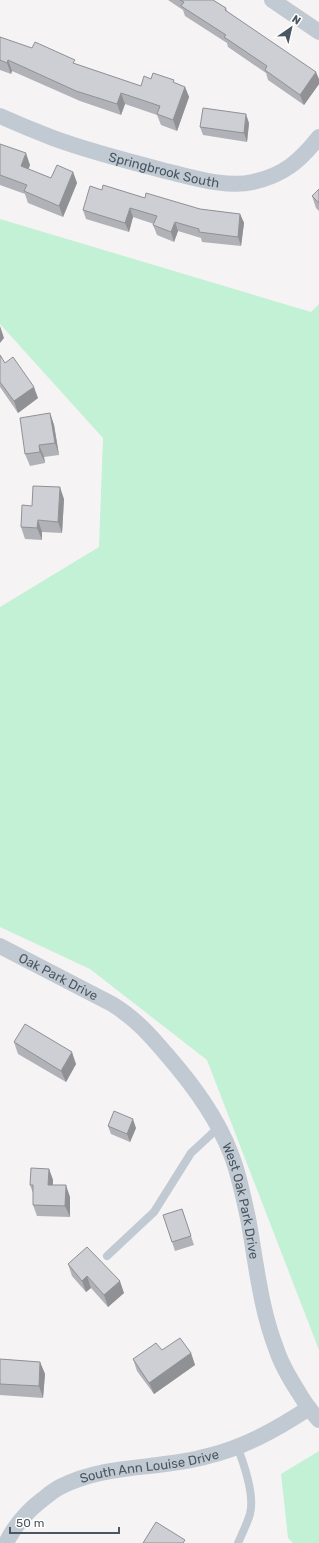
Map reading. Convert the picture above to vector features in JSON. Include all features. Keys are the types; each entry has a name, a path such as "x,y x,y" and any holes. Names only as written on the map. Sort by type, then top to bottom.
{"street":[{"path":"272,0 319,32"},
{"name":"Springbrook South","path":"0,116 53,138 120,160 191,177 229,184 252,183 280,174 290,168 304,155 319,137"},
{"name":"Oak Park Drive","path":"0,946 118,1007"},
{"name":"West Oak Park Drive","path":"118,1007 148,1032 185,1076 204,1103 231,1153 248,1217 267,1319 276,1348 288,1376 309,1408 319,1420"},
{"name":"South Ann Louise Drive","path":"6,1543 15,1527 29,1510 58,1488 78,1479 132,1467 206,1457 257,1439 309,1408"}],"lane":[{"path":"107,1256 154,1212 191,1153 218,1128"},
{"path":"237,1446 245,1467 250,1491 250,1513 238,1543"}],"green space":[{"path":"0,219 311,312 319,304 319,1350 207,1060 90,969 0,927 0,607 99,547 103,438 0,324"},
{"path":"319,1451 319,1543 293,1543 288,1538 281,1474"}],"building":[{"path":"180,0 213,0 226,8 225,10 316,72 300,95 265,70 267,66 224,37 226,35 181,6 184,2"},
{"path":"0,37 32,48 35,42 75,60 73,63 141,86 144,76 151,79 153,73 174,80 173,82 185,87 173,120 157,114 160,106 121,93 117,104 76,91 8,60 7,63 0,60"},
{"path":"203,108 246,114 244,133 200,127"},
{"path":"0,144 26,153 21,166 51,178 57,165 73,172 59,206 24,191 27,185 0,175"},
{"path":"103,185 145,198 146,193 200,209 240,214 238,237 199,232 199,229 175,222 171,232 153,225 157,216 130,208 125,223 83,210 90,186 102,190"},
{"path":"319,189 319,203 312,196"},
{"path":"0,355 5,363 13,357 34,387 14,401 0,382"},
{"path":"50,413 55,443 39,445 40,452 25,454 20,418"},
{"path":"33,486 60,487 58,522 38,520 37,528 21,527 22,505 32,506"},
{"path":"25,1024 72,1052 61,1071 14,1042"},
{"path":"114,1111 133,1119 127,1134 108,1126"},
{"path":"31,1168 49,1169 48,1185 66,1185 65,1206 33,1205 33,1185 30,1185"},
{"path":"182,1209 191,1236 172,1242 163,1215"},
{"path":"87,1247 120,1281 104,1295 87,1276 82,1281 68,1264"},
{"path":"180,1338 191,1353 149,1383 133,1359 156,1343 162,1350"},
{"path":"0,1359 40,1362 39,1386 0,1384"},
{"path":"156,1522 185,1540 183,1543 143,1543"}]}
